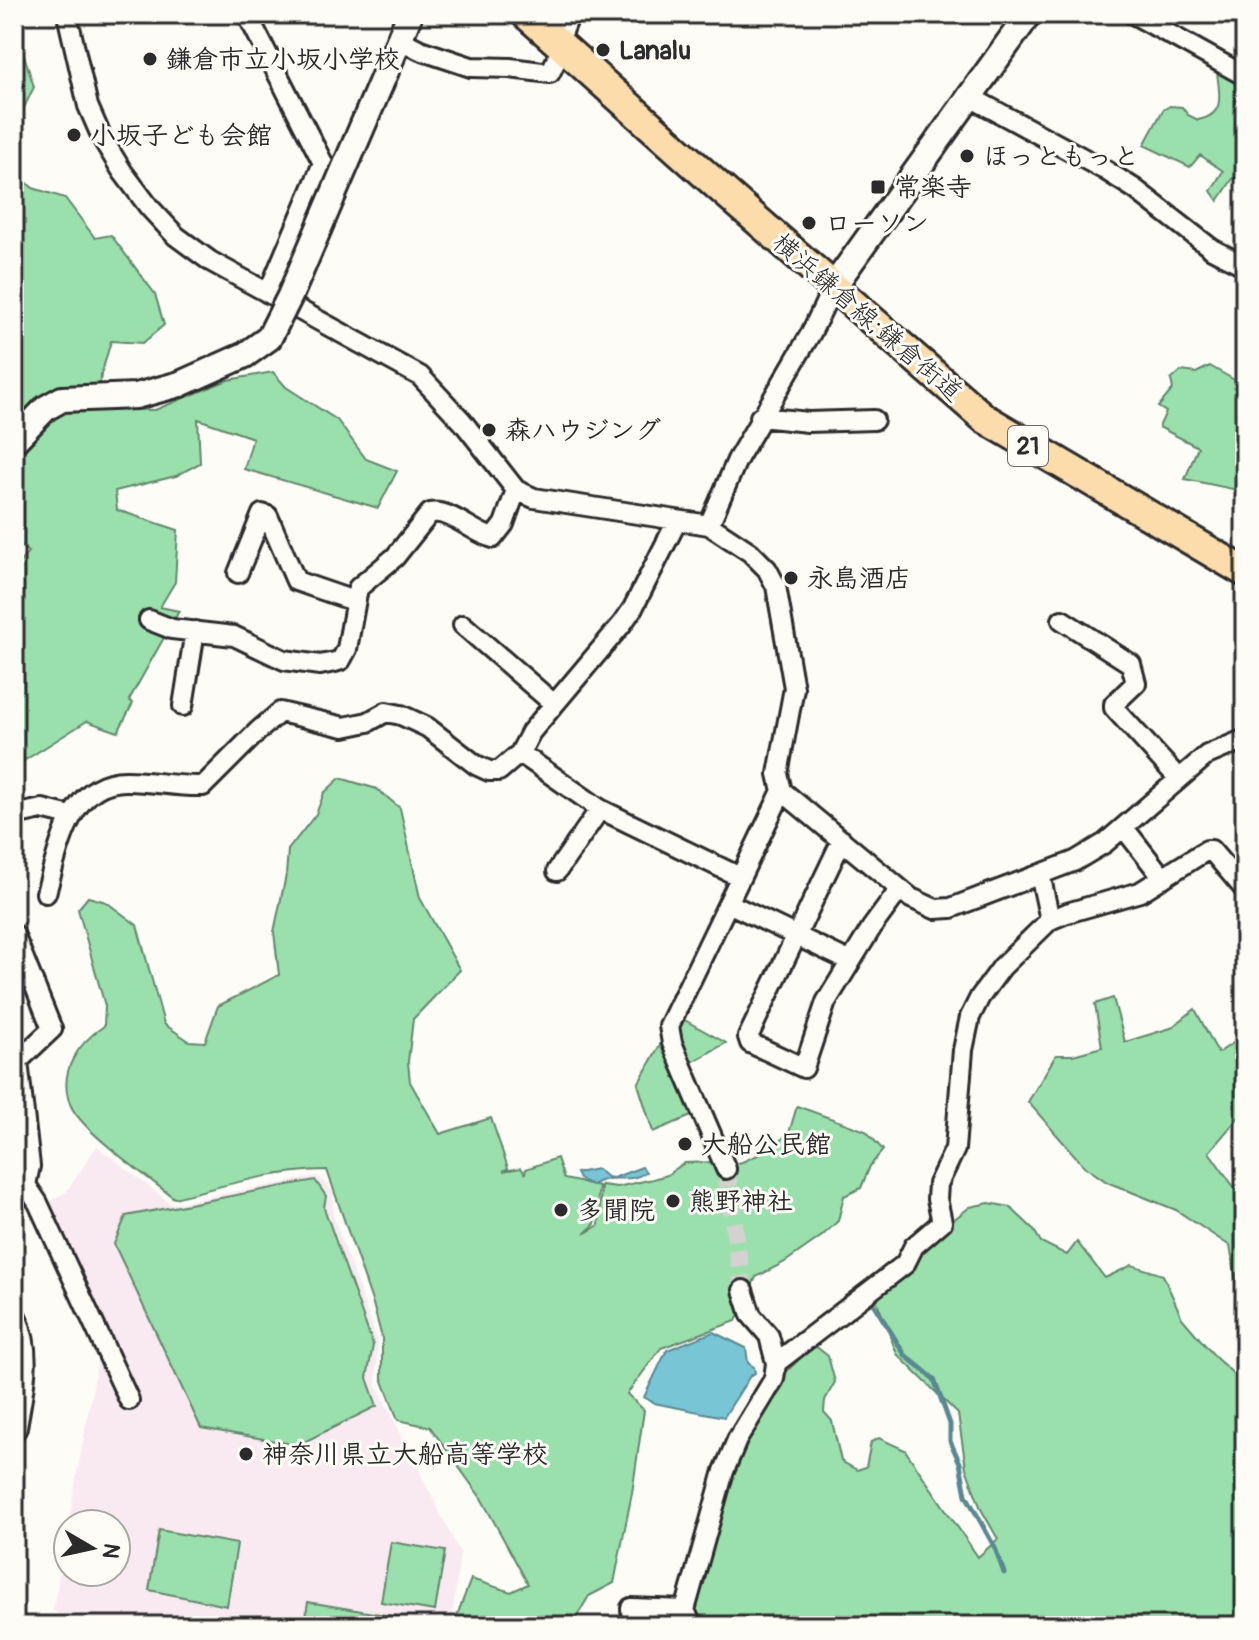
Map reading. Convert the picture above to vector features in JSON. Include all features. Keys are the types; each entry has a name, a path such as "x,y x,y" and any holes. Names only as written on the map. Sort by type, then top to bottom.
{"main road":[{"name":"横浜鎌倉線;鎌倉街道","path":"526,14 984,418 1245,572"}],"street":[{"path":"67,14 88,106 102,138 149,207 176,236 210,261 420,376 462,421 516,490 534,498 709,525 750,552 767,569 776,586 794,688 778,774 782,791 921,904 935,909 951,908 1075,861 1124,828 1207,755 1245,739"},
{"path":"247,14 323,163 268,293"},
{"path":"14,441 46,408 62,399 136,396 180,384 245,355 269,338 290,296 410,14"},
{"path":"399,39 420,50 471,67 550,73 570,14"},
{"path":"1133,14 1245,76"},
{"path":"709,525 737,460 811,333 833,287 1026,15"},
{"path":"970,97 1135,189 1212,249 1245,266"},
{"path":"760,417 808,422 874,420"},
{"path":"149,620 172,629 234,636 284,660 320,665 335,662 345,654 358,588 395,557 430,513 441,513 480,535 493,538 504,524 516,490"},
{"path":"238,573 262,514 268,516 296,581 354,601"},
{"path":"46,893 70,816 85,798 98,788 124,780 203,786 280,712 344,727 368,722 386,712 401,715 427,727 476,765 489,771 499,771 520,753 531,732 633,608 677,521"},
{"path":"1062,620 1131,664 1136,683 1114,704 1114,708 1179,779"},
{"path":"463,625 554,704"},
{"path":"183,706 195,631"},
{"path":"520,753 600,809 740,877"},
{"path":"726,1169 672,1043 669,1026 782,791"},
{"path":"14,815 42,809 70,816"},
{"path":"557,871 600,809"},
{"path":"1124,828 1163,878"},
{"path":"842,840 748,1037 750,1043 804,1068 826,1002 849,961 900,889"},
{"path":"776,1363 905,1264 914,1246 942,1222 937,1199 938,1184 955,1149 960,1070 970,1017 1002,967 1050,920 1084,907 1128,897 1211,850 1245,890"},
{"path":"1040,874 1050,920"},
{"path":"728,903 849,961"},
{"path":"14,934 52,1029 18,1061 30,1166 20,1180 38,1203 129,1400"},
{"path":"632,1626 631,1608 688,1618 724,1471 737,1440 774,1379 776,1363 769,1336 751,1315 743,1290"},
{"path":"14,1319 21,1334 24,1354 14,1427"}],"shaded area":[{"name":"神奈川県立大船高等学校","path":"97,1146 171,1204 318,1176 334,1192 332,1212 378,1343 376,1384 460,1553 451,1626 77,1626 53,1610 57,1588 132,1588 132,1508 71,1508 99,1354 36,1210 67,1191"}],"green space":[{"path":"14,23 34,87 14,128"},
{"path":"1222,71 1245,82 1245,184 1234,177 1218,201 1211,191 1223,171 1200,155 1190,167 1144,145 1163,110 1170,106 1182,107 1188,115 1198,120 1213,114 1219,103 1217,73"},
{"path":"14,136 22,158 22,179 33,188 65,198 95,238 111,235 155,294 164,325 143,343 111,341 101,375 96,409 155,410 228,380 273,372 286,387 337,420 366,459 397,471 378,508 244,469 253,438 198,419 200,463 176,476 115,491 117,510 178,530 175,582 160,607 179,611 129,700 133,703 118,732 87,721 14,767 14,570 28,552 14,541"},
{"path":"1210,366 1245,386 1245,486 1237,490 1185,479 1198,447 1159,427 1166,412 1158,407 1173,389 1171,380 1181,371 1196,373"},
{"path":"340,778 377,789 400,808 420,898 460,970 413,1019 408,1062 410,1082 440,1134 491,1118 508,1168 503,1171 521,1168 525,1173 526,1169 557,1158 564,1179 599,1186 595,1224 584,1234 599,1225 601,1185 617,1187 653,1179 667,1175 684,1163 730,1165 742,1162 769,1150 789,1133 797,1106 866,1131 883,1150 870,1166 861,1188 844,1196 838,1221 785,1262 756,1277 736,1321 661,1348 627,1394 644,1410 614,1583 589,1596 571,1626 453,1626 471,1579 511,1592 528,1584 481,1498 430,1427 398,1420 382,1378 382,1338 373,1304 327,1170 268,1176 174,1198 88,1128 71,1106 67,1094 66,1082 72,1060 85,1041 104,1026 105,1006 78,909 88,897 106,902 137,925 164,1024 189,1041 205,1042 218,1006 279,975 274,932 288,850 316,814 324,793"},
{"path":"1113,998 1125,1042 1171,1028 1195,1009 1218,1053 1245,1035 1245,1110 1209,1152 1239,1194 1245,1197 1245,1292 1237,1284 1230,1246 1176,1210 1107,1182 1084,1166 1028,1102 1056,1055 1073,1055 1102,1047 1095,1004"},
{"path":"681,1018 726,1043 690,1063 675,1029"},
{"path":"661,1043 694,1115 653,1132 638,1084"},
{"path":"315,1180 326,1196 324,1208 373,1345 367,1378 377,1406 298,1445 201,1428 114,1244 126,1216"},
{"path":"989,1203 1010,1207 1033,1229 1041,1242 1067,1255 1077,1242 1105,1278 1132,1265 1163,1275 1182,1318 1217,1359 1245,1384 1245,1626 682,1626 689,1613 732,1468 755,1423 780,1392 787,1371 814,1345 828,1356 835,1382 825,1400 824,1412 832,1421 841,1461 857,1470 866,1467 871,1442 879,1438 905,1450 978,1557 998,1539 981,1509 966,1468 958,1414 897,1354 873,1291 922,1244 970,1207"},
{"path":"159,1530 237,1544 227,1606 149,1590"},
{"path":"391,1542 445,1551 435,1611 381,1602"},
{"path":"308,1602 398,1617 397,1626 304,1626"}],"water":[{"path":"642,1167 646,1172 636,1177 606,1179 592,1185 579,1179 576,1173 597,1169 613,1178"},
{"path":"713,1332 746,1348 748,1363 754,1367 755,1373 724,1417 654,1403 644,1397 667,1350"}],"waterway":[{"path":"871,1300 905,1355 934,1379 950,1424 950,1441 960,1463 966,1495 995,1548 1004,1573"}],"tunnel":[{"path":"726,1169 743,1290"}],"place":[{"name":"Lanalu","path":"603,50"},
{"name":"鎌倉市立小坂小学校","path":"150,59"},
{"name":"小坂子ども会館","path":"74,135"},
{"name":"ほっともっと","path":"967,156"},
{"name":"常楽寺","path":"878,187"},
{"name":"ローソン","path":"809,223"},
{"name":"森ハウジング","path":"489,430"},
{"name":"永島酒店","path":"791,578"},
{"name":"大船公民館","path":"685,1144"},
{"name":"熊野神社","path":"673,1201"},
{"name":"多聞院","path":"561,1210"},
{"name":"神奈川県立大船高等学校","path":"246,1454"}]}
